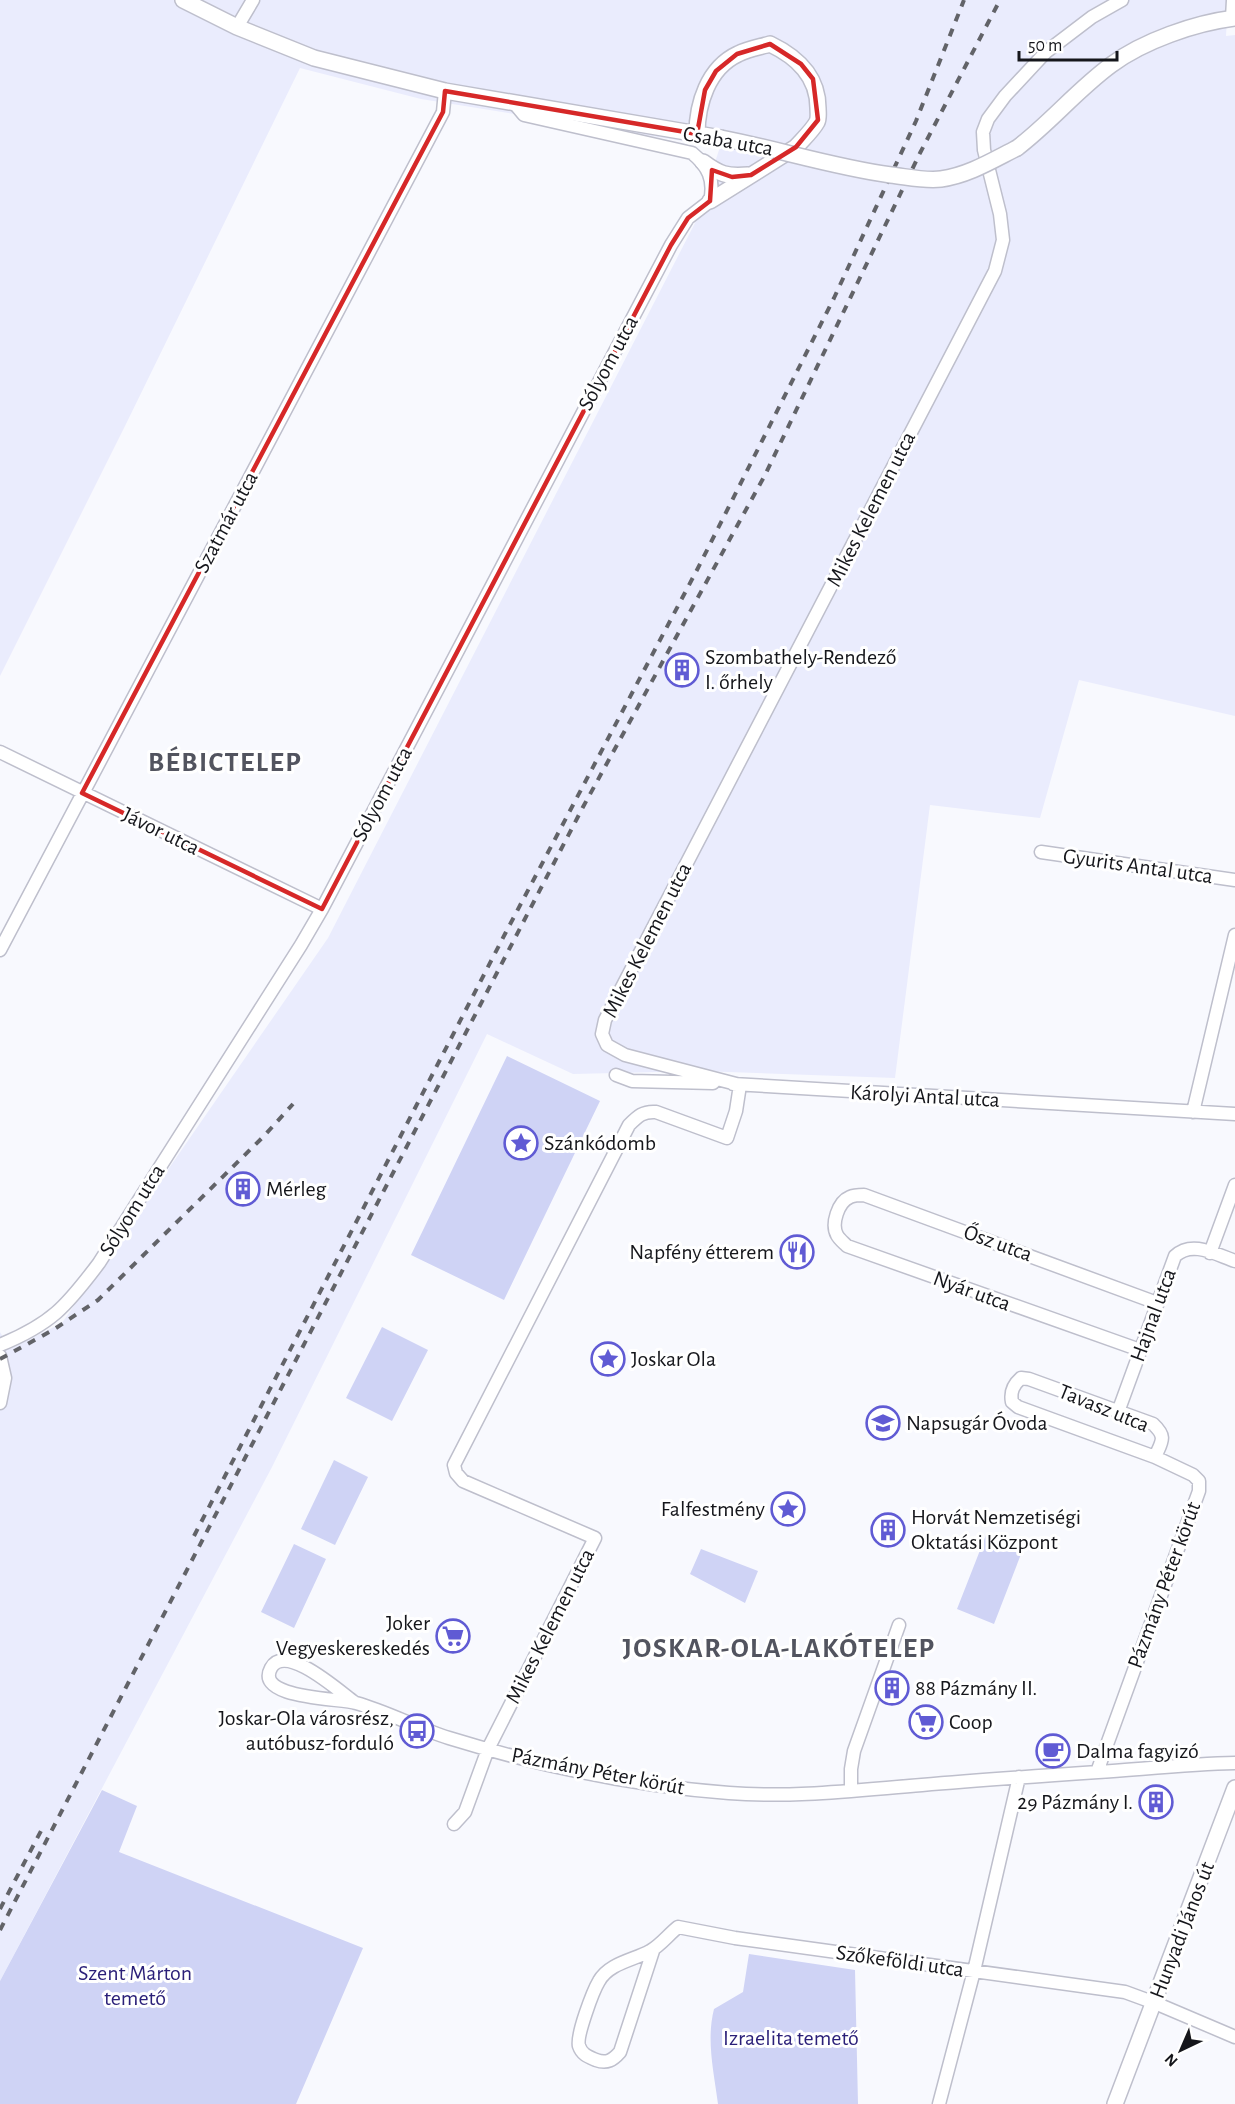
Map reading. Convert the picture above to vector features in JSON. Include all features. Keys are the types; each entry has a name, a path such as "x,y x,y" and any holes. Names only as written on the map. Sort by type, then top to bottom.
{"street":[{"name":"Csaba utca","path":"183,0 237,27 314,58 445,91 721,138 774,148 855,170 919,179 941,179 973,170 1017,148 1042,128 1088,84 1129,53 1171,35 1234,18"},
{"path":"237,27 253,0"},
{"name":"Mikes Kelemen utca","path":"488,1749 595,1538 463,1480 456,1473 454,1465 629,1125 646,1111 656,1112 727,1138 736,1111 740,1085 625,1055 607,1045 602,1034 605,1020 995,271 1003,240 1000,214 984,150 983,132 988,119 1005,96 1046,52 1092,17 1122,0"},
{"path":"1233,0 1234,18"},
{"path":"697,134 697,120 705,90 716,71 737,54 770,44 801,64 813,79 818,100 818,120 796,147 710,201"},
{"name":"Szatmár utca","path":"0,950 443,112 445,91"},
{"name":"Csaba utca","path":"514,103 524,115 692,153 703,162 712,182 710,201"},
{"path":"703,162 715,171 732,177 751,175"},
{"name":"Sólyom utca","path":"0,1345 51,1319 99,1263 322,909 671,245 688,218 710,201"},
{"name":"Jávor utca","path":"0,752 322,909"},
{"name":"Gyurits Antal utca","path":"1041,852 1235,880"},
{"path":"1193,1112 1235,935"},
{"name":"Károlyi Antal utca","path":"616,1075 632,1081 740,1085 1235,1114"},
{"path":"1210,1253 1235,1185"},
{"name":"Ősz utca","path":"840,1207 851,1196 864,1195 1157,1303"},
{"name":"Nyár utca","path":"840,1207 834,1227 837,1237 847,1245 1140,1350"},
{"name":"Hajnal utca","path":"1118,1412 1175,1256 1182,1249 1195,1247 1235,1262"},
{"path":"0,1356 5,1378 0,1403"},
{"name":"Pázmány Péter körút","path":"1021,1378 1015,1382 1011,1396 1012,1402 1018,1407 1155,1457 1193,1475 1199,1481 1199,1491 1097,1772"},
{"name":"Tavasz utca","path":"1021,1378 1029,1378 1153,1424 1161,1431 1163,1439 1155,1457"},
{"path":"851,1791 854,1751 899,1625"},
{"name":"Pázmány Péter körút","path":"354,1702 303,1665 293,1661 282,1660 273,1664 268,1672 273,1685 289,1693 354,1702 447,1737 564,1770 667,1787 764,1794 851,1791 1235,1763"},
{"path":"454,1824 465,1812 488,1749"},
{"path":"939,2104 974,1971 1019,1777"},
{"name":"Hunyadi János út","path":"1115,2104 1235,1788"},
{"name":"Szőkeföldi utca","path":"653,1950 620,2052 612,2061 602,2062 584,2055 578,2045 579,2035 598,1981 606,1972 618,1965 653,1950 678,1927 735,1938 1125,1992 1155,2002 1235,2037"}],"highlighted area":[{"path":"770,44 801,64 813,79 818,120 796,147 751,175 732,177 712,170 710,201 688,218 671,245 322,909 82,793 443,112 445,91 697,134 705,90 716,71 737,54"}],"shaded area":[{"path":"0,0 1228,0 1226,36 1235,35 1235,716 1079,680 1040,818 930,805 895,1078 699,1071 573,1074 487,1034 272,1467 0,1981 0,1332 10,1349 62,1323 328,938 695,223 720,147 421,99 300,68 0,676"}],"green space":[{"path":"507,1056 600,1101 504,1300 411,1255"},
{"path":"382,1327 428,1350 392,1421 346,1398"},
{"path":"334,1460 368,1477 335,1545 301,1529"},
{"path":"986,1535 1023,1549 994,1624 957,1609"},
{"path":"294,1544 326,1559 294,1628 261,1612"},
{"path":"701,1549 758,1571 745,1603 690,1574"},
{"name":"Szent Márton temető","path":"102,1790 137,1806 119,1852 363,1948 296,2104 0,2104 0,1981"},
{"name":"Izraelita temető","path":"749,1954 855,1970 858,2104 718,2104 711,2045 714,2009 743,1992"}],"railway":[{"path":"194,1536 506,932 698,568 834,298 916,121 964,0"},
{"path":"0,1930 583,807 765,475 920,153 1000,0"},
{"path":"0,1359 53,1330 98,1300 264,1136 293,1104"},
{"path":"0,1909 42,1829"}],"place":[{"name":"Szombathely-Rendező I. őrhely","path":"682,670"},
{"name":"Szánkódomb","path":"521,1143"},
{"name":"Mérleg","path":"243,1189"},
{"name":"Napfény étterem","path":"797,1252"},
{"name":"Joskar Ola","path":"608,1359"},
{"name":"Napsugár Óvoda","path":"883,1423"},
{"name":"Falfestmény","path":"788,1509"},
{"name":"Horvát Nemzetiségi Oktatási Központ","path":"888,1530"},
{"name":"Joker Vegyeskereskedés","path":"453,1636"},
{"name":"88 Pázmány II.","path":"892,1688"},
{"name":"Coop","path":"926,1722"},
{"name":"Joskar-Ola városrész, autóbusz-forduló","path":"417,1731"},
{"name":"Dalma fagyizó","path":"1053,1751"},
{"name":"29 Pázmány I.","path":"1156,1802"}],"district":[{"name":"BÉBICTELEP","path":"225,763"},
{"name":"JOSKAR-OLA-LAKÓTELEP","path":"779,1649"}]}
